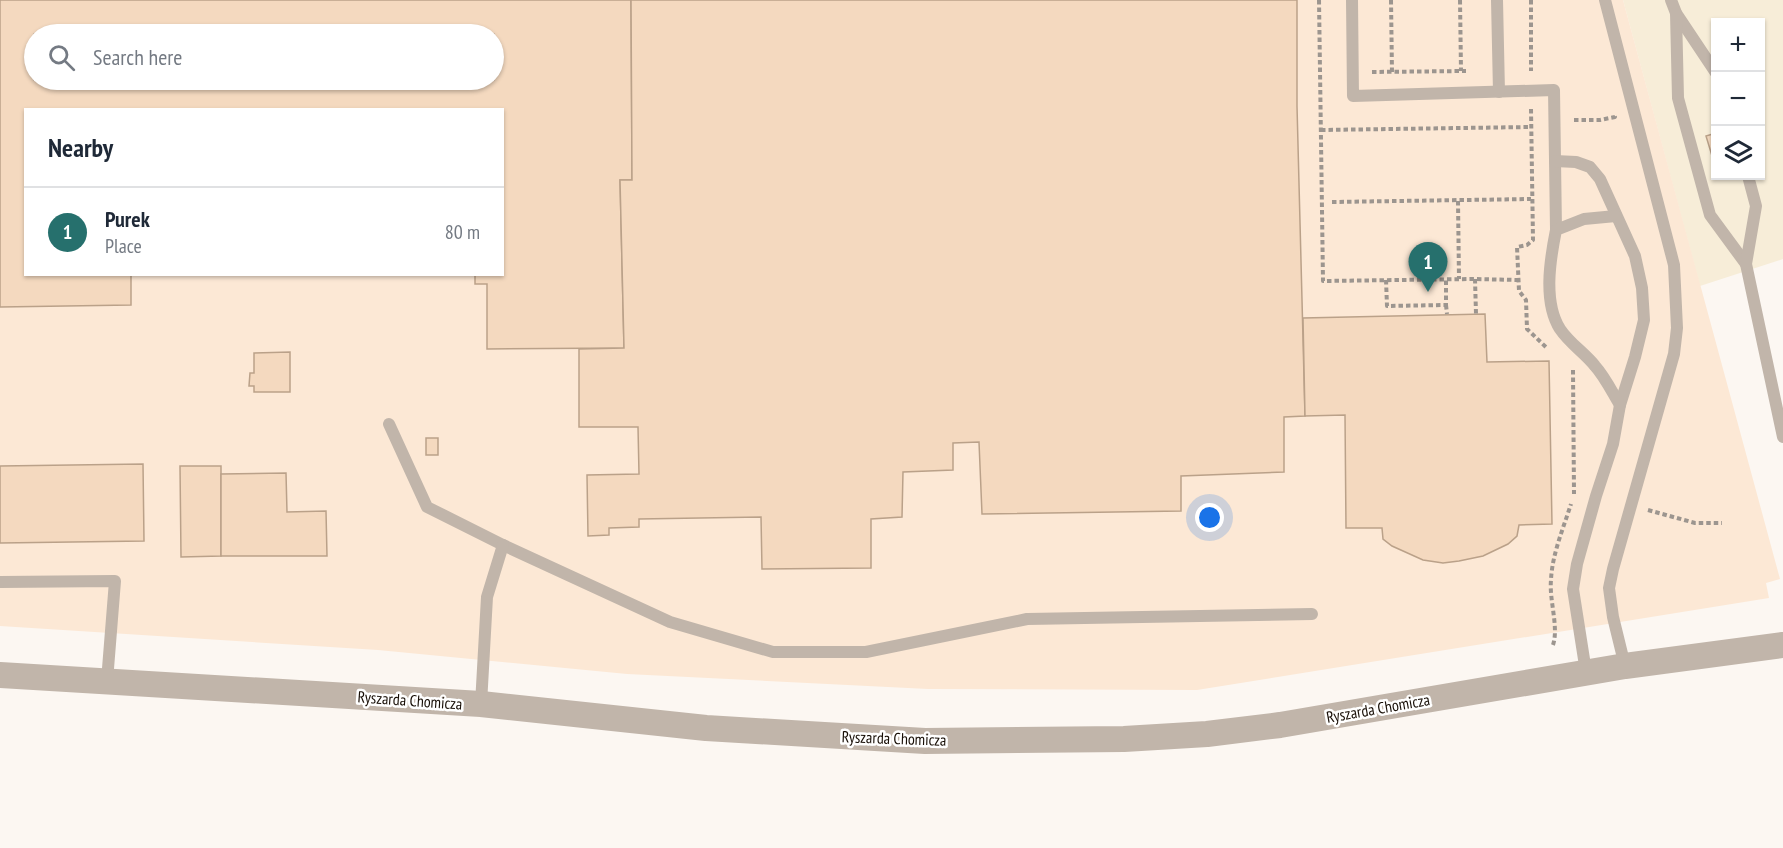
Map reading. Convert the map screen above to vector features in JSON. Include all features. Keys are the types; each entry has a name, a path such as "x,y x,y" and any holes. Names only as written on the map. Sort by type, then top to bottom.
{"street":[{"name":"Ryszarda Chomicza","path":"0,675 481,704 706,728 914,740 1124,739 1207,734 1280,725 1586,672 1783,645"}],"lane":[{"path":"1352,0 1353,96 1554,90 1556,230 1549,265 1551,306 1560,328 1596,366 1620,405"},
{"path":"1497,0 1499,92"},
{"path":"1605,0 1674,265 1677,328 1674,354 1612,569 1609,588 1625,666"},
{"path":"1671,0 1676,13 1715,72"},
{"path":"1676,13 1678,98 1710,215 1746,264"},
{"path":"1555,161 1575,162 1590,167 1600,179 1635,256 1642,288 1644,320 1620,405 1613,444 1580,552 1573,589 1586,672"},
{"path":"1749,180 1756,206 1746,264 1783,437"},
{"path":"1556,230 1584,219 1616,216"},
{"path":"389,424 427,507 503,545 670,622 773,652 866,652 1027,619 1311,614"},
{"path":"481,704 486,597 503,545"},
{"path":"0,582 115,581 107,681"}],"path":[{"path":"1319,0 1323,281 1518,280"},
{"path":"1391,0 1392,95"},
{"path":"1460,0 1460,93"},
{"path":"1531,0 1533,240 1517,247 1518,280 1519,291 1526,300 1527,329 1552,351"},
{"path":"1554,121 1600,120 1614,117 1612,106"},
{"path":"1321,130 1531,127"},
{"path":"1332,202 1531,199"},
{"path":"1458,201 1459,279"},
{"path":"1446,279 1447,314"},
{"path":"1475,279 1476,314"},
{"path":"1386,280 1387,306 1446,305"},
{"path":"1553,645 1555,637 1550,600 1552,567 1575,491 1573,364"}],"shaded area":[{"path":"0,0 1623,0 1780,579 1766,583 1769,598 1197,690 928,689 627,674 378,650 0,626"},
{"path":"1623,0 1783,0 1783,259 1700,286"}],"building":[{"path":"0,0 631,0 632,180 620,180 624,348 487,349 487,284 475,284 475,276 504,276 504,108 24,108 24,276 131,276 131,305 0,307"},
{"path":"631,0 1297,0 1297,106 1305,416 1284,417 1284,472 1181,476 1181,511 982,514 979,442 953,443 953,470 903,472 902,517 871,519 871,568 762,569 761,517 639,519 639,527 609,528 609,535 588,536 587,475 639,474 638,427 579,427 579,349 624,348 620,180 632,180"},
{"path":"1711,134 1711,152 1706,136"},
{"path":"1485,314 1487,362 1549,361 1552,524 1519,525 1517,536 1508,544 1483,556 1443,563 1423,560 1392,546 1383,539 1382,528 1346,528 1345,415 1305,416 1303,318"},
{"path":"290,352 290,392 254,392 254,386 249,386 250,373 254,373 254,353"},
{"path":"426,438 438,438 438,455 426,455"},
{"path":"143,464 144,541 0,543 0,466"},
{"path":"180,466 221,466 221,556 181,557"},
{"path":"286,473 287,512 326,511 327,556 221,556 221,474"}],"place":[{"name":"Purek","path":"1428,292"}]}
